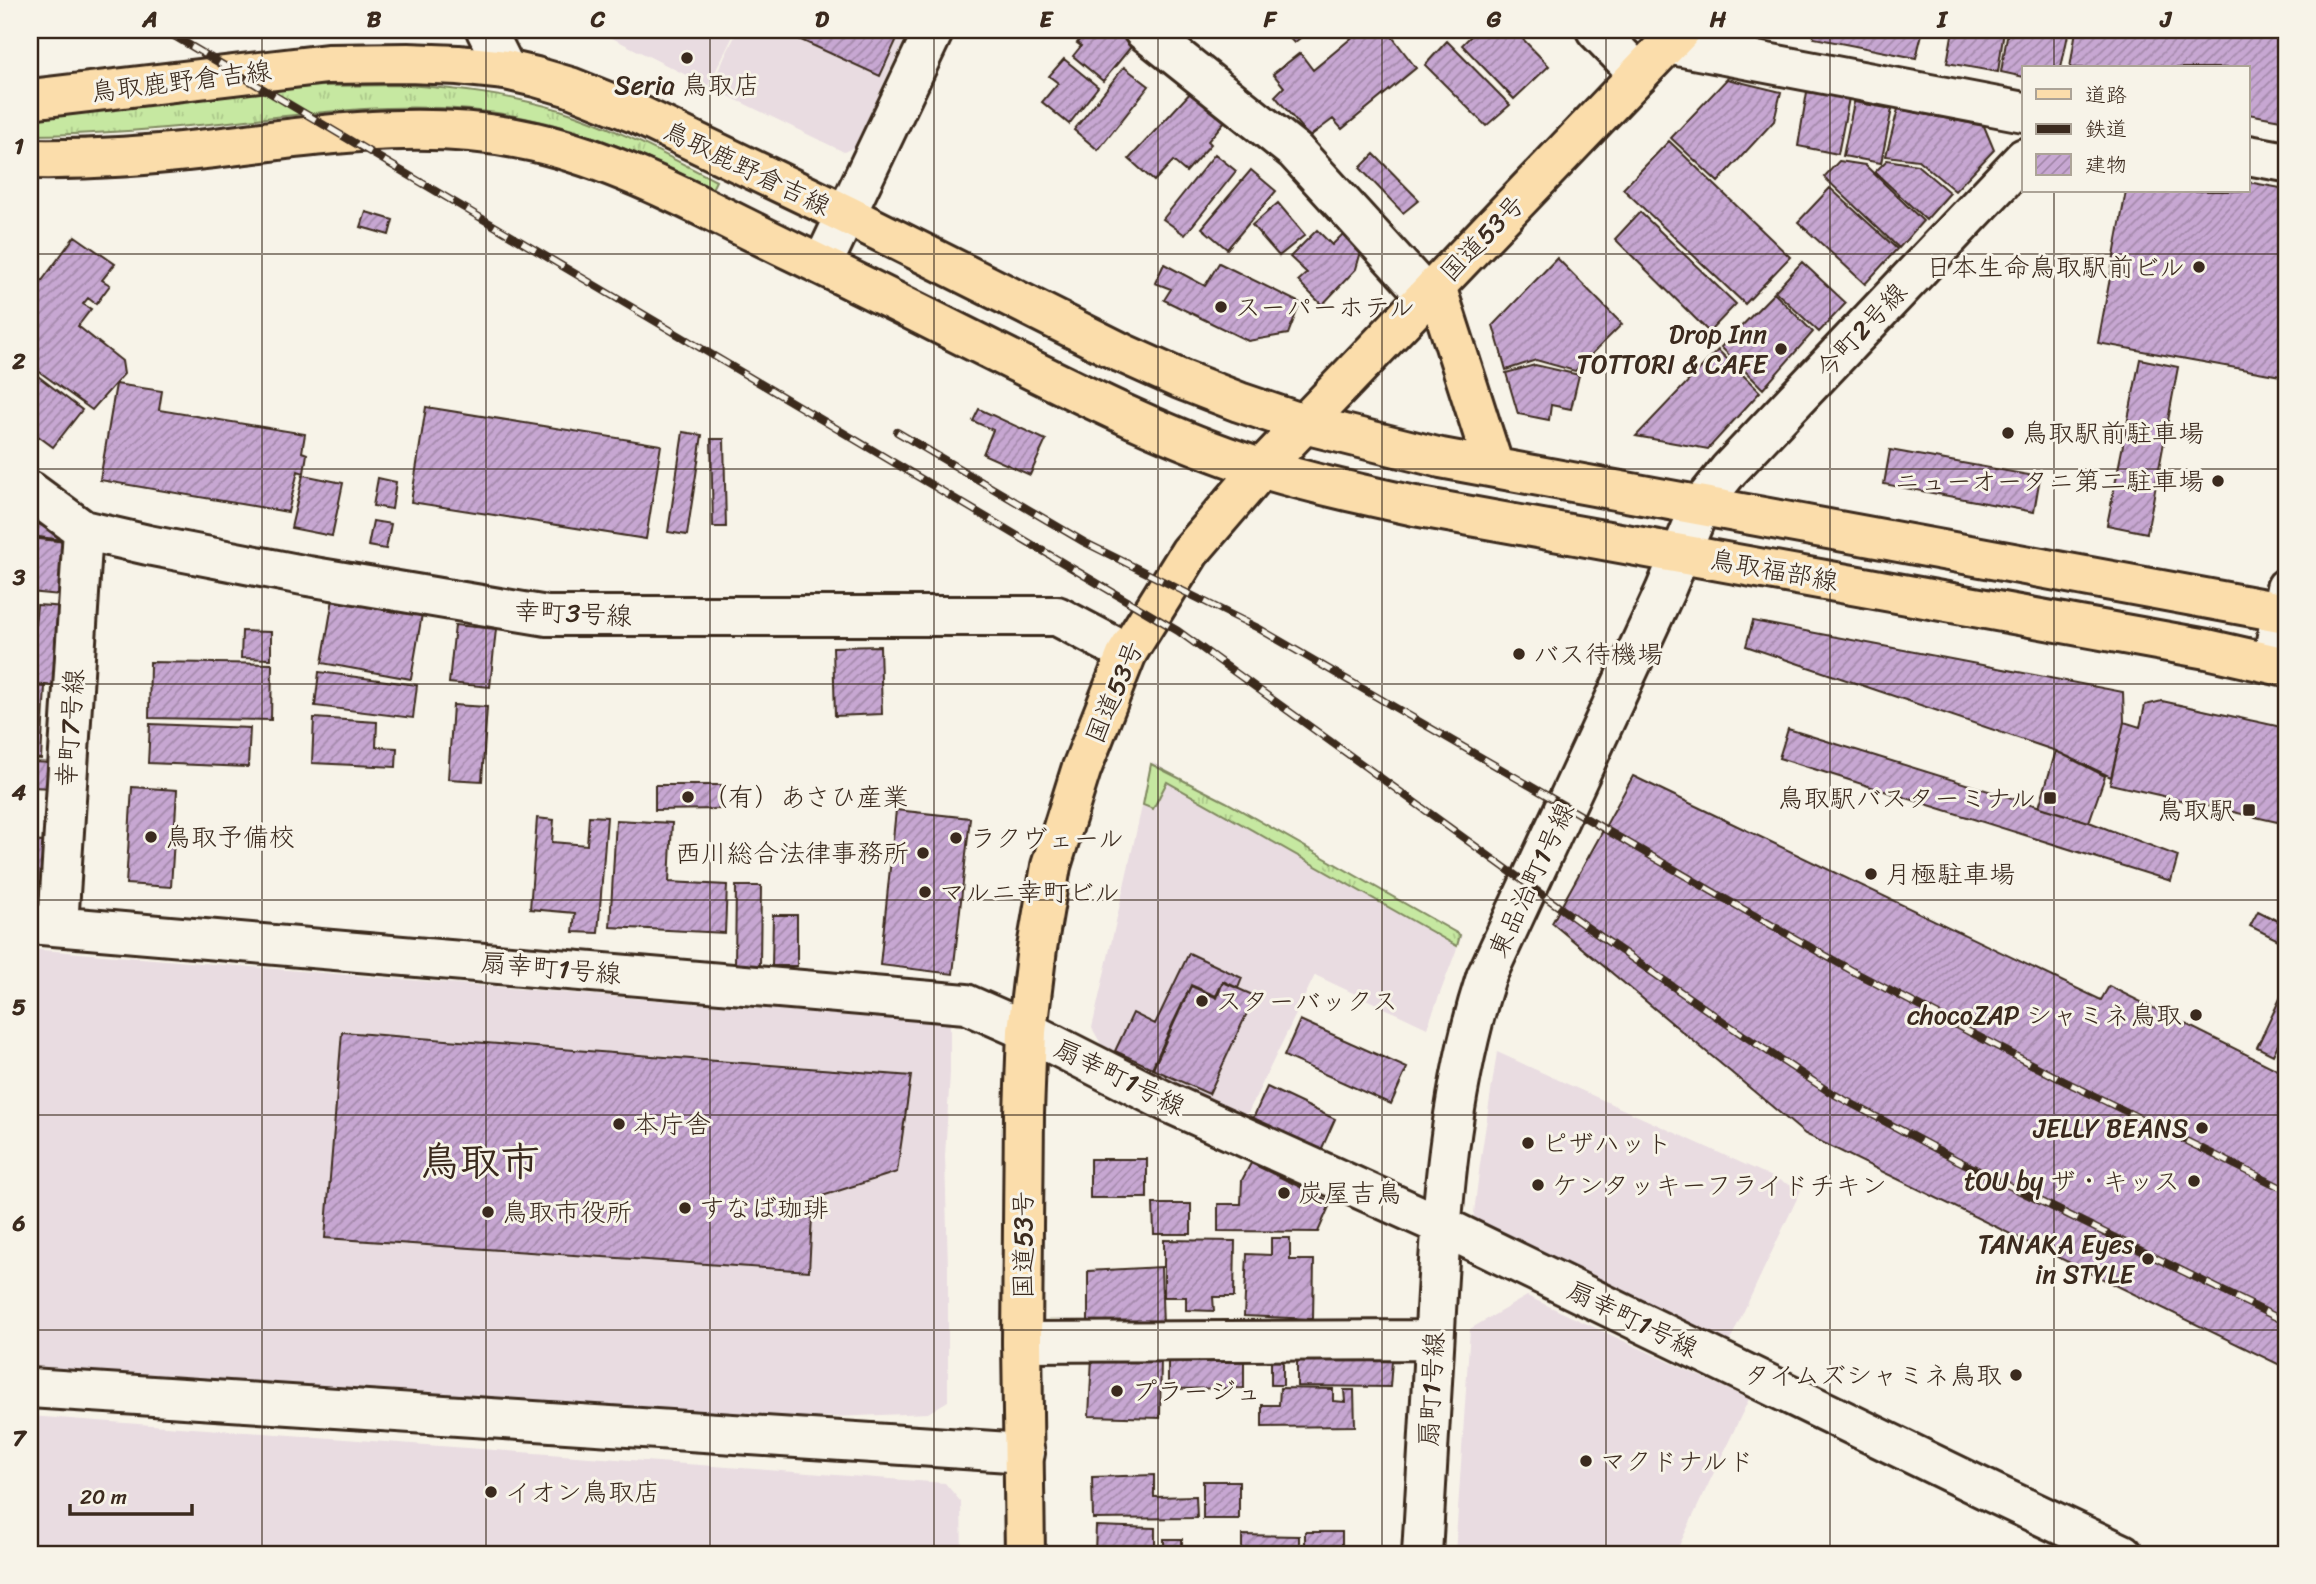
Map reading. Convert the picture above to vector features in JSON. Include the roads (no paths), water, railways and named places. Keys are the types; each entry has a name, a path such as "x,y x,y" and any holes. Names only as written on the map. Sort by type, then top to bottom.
{"main road":[{"name":"国道53号","path":"1026,1554 1022,1342 1027,1031 1051,866 1081,770 1127,653 1190,552 1262,468 1674,37"},
{"name":"鳥取鹿野倉吉線","path":"30,99 327,64 408,63 506,70 570,88 635,113 847,215 1122,353 1227,398 1304,424"},
{"name":"鳥取鹿野倉吉線","path":"30,159 132,157 380,129 508,137 556,148 629,174 822,265 1120,413 1262,468"},
{"path":"1432,291 1494,467"},
{"name":"鳥取福部線","path":"1304,424 1385,445 1494,467 2285,605"},
{"name":"鳥取福部線","path":"1262,468 1415,506 2279,665"}],"street":[{"path":"486,30 506,70"},
{"path":"822,265 934,30"},
{"path":"1143,30 1295,151 1432,291"},
{"path":"1596,30 1639,74"},
{"path":"1674,37 2022,112"},
{"path":"2250,155 2286,162"},
{"name":"今町2号線","path":"1680,553 1701,505 1728,470 2022,160"},
{"name":"幸町3号線","path":"30,491 83,530 294,573 547,616 1057,616 1127,653"},
{"name":"幸町7号線","path":"44,925 83,530"},
{"name":"東品治町1号線","path":"1440,1225 1451,1125 1474,1014 1486,977 1586,764 1680,553"},
{"path":"2279,665 2285,605"},
{"name":"扇幸町1号線","path":"44,925 966,1004 1027,1031 1169,1103 1440,1225 2123,1554"},
{"name":"扇町1号線","path":"1422,1554 1440,1225"},
{"path":"1022,1342 1434,1340"},
{"path":"30,1388 1025,1452"}],"railway":[{"path":"164,30 1178,631 1584,925 1828,1091 1955,1159 2286,1322"},
{"path":"897,432 1084,542 1258,628 1858,974 2058,1078 2286,1190"}],"place":[{"name":"Seria 鳥取店","path":"687,58"},
{"name":"日本生命鳥取駅前ビル","path":"2199,267"},
{"name":"スーパーホテル","path":"1221,307"},
{"name":"Drop Inn TOTTORI & CAFE","path":"1781,349"},
{"name":"鳥取駅前駐車場","path":"2008,433"},
{"name":"ニューオータニ第二駐車場","path":"2218,481"},
{"name":"バス待機場","path":"1519,654"},
{"name":"（有）あさひ産業","path":"688,797"},
{"name":"鳥取駅バスターミナル","path":"2050,798"},
{"name":"鳥取駅","path":"2249,810"},
{"name":"鳥取予備校","path":"151,837"},
{"name":"ラクヴェール","path":"956,838"},
{"name":"西川総合法律事務所","path":"923,853"},
{"name":"月極駐車場","path":"1871,874"},
{"name":"マルニ幸町ビル","path":"925,892"},
{"name":"スターバックス","path":"1202,1001"},
{"name":"chocoZAP シャミネ鳥取","path":"2196,1015"},
{"name":"本庁舎","path":"619,1124"},
{"name":"JELLY BEANS","path":"2202,1128"},
{"name":"ピザハット","path":"1528,1143"},
{"name":"tOU by ザ・キッス","path":"2194,1181"},
{"name":"ケンタッキーフライドチキン","path":"1538,1185"},
{"name":"炭屋吉鳥","path":"1284,1193"},
{"name":"すなば珈琲","path":"685,1208"},
{"name":"鳥取市役所","path":"488,1212"},
{"name":"TANAKA Eyes in STYLE","path":"2148,1259"},
{"name":"タイムズシャミネ鳥取","path":"2016,1375"},
{"name":"プラージュ","path":"1117,1391"},
{"name":"マクドナルド","path":"1586,1461"},
{"name":"イオン鳥取店","path":"491,1492"}],"district":[{"name":"鳥取市","path":"480,1161"}]}
